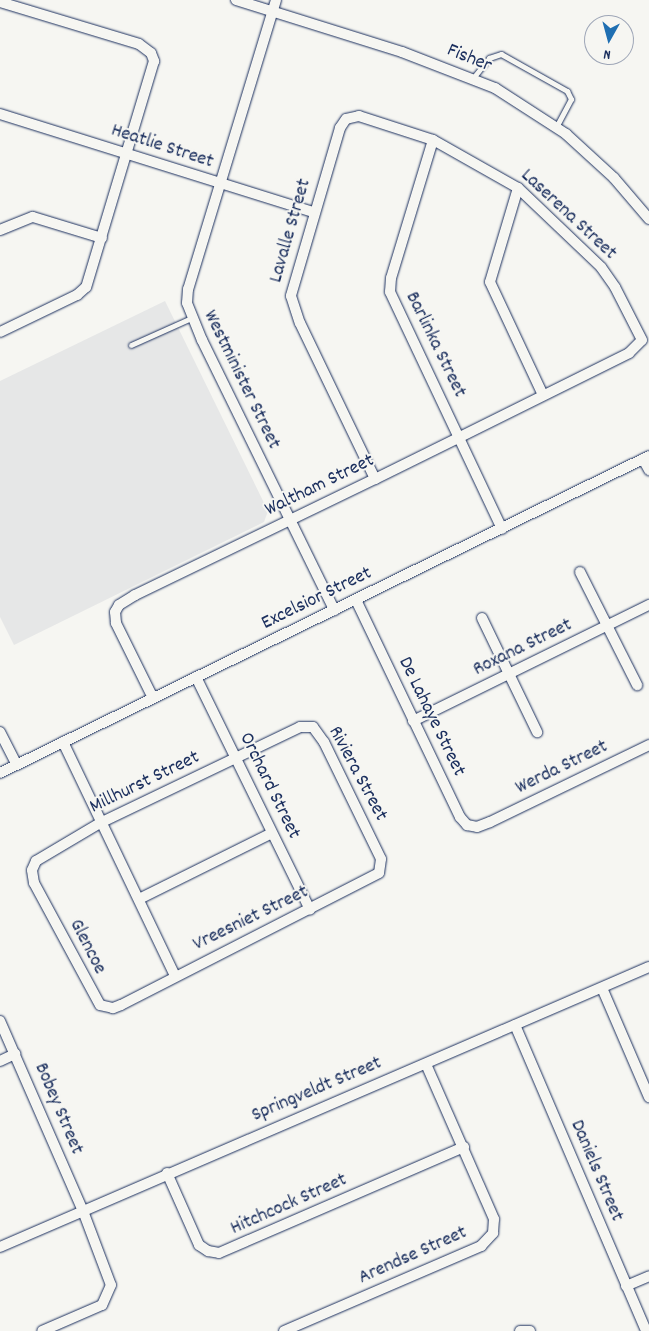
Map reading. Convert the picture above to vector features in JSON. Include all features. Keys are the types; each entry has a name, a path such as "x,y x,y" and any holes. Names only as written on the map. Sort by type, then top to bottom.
{"street":[{"name":"Fisher","path":"236,0 474,78 522,104 556,127 614,178 649,219"},
{"name":"Westminister Street","path":"276,0 188,288 187,303 191,318 334,610"},
{"path":"0,2 144,47 153,56 152,76 88,282 80,293 0,332"},
{"name":"Heatlie Street","path":"0,114 220,185 313,212"},
{"name":"Lavalle Street","path":"366,118 352,117 342,123 291,288 291,302 375,479"},
{"name":"Laserena Street","path":"366,118 433,140 518,188 594,259 612,281 642,335 640,344 629,353"},
{"name":"Barlinka Street","path":"433,140 390,287 502,529"},
{"path":"518,188 490,282 544,395"},
{"path":"0,230 33,217 102,238"},
{"name":"Waltham Street","path":"153,698 116,623 115,612 119,605 629,353"},
{"path":"646,457 649,470"},
{"name":"Excelsior Street","path":"0,773 646,457"},
{"path":"580,572 637,685"},
{"name":"De Lahaye Street","path":"356,600 412,721 460,817 472,827 490,822"},
{"name":"Roxana Street","path":"412,721 649,605"},
{"path":"482,618 537,732"},
{"name":"Orchard Street","path":"196,677 310,910"},
{"name":"Riviera Street","path":"294,730 308,726 320,734 379,855"},
{"name":"Millhurst Street","path":"34,883 32,870 39,856 100,823 294,730"},
{"path":"0,732 16,764"},
{"path":"63,742 100,823 176,976"},
{"name":"Werda Street","path":"490,822 649,745"},
{"path":"139,899 272,833"},
{"name":"Vreesniet Street","path":"121,1005 376,877 382,864 379,855"},
{"name":"Glencoe","path":"34,883 96,1002 108,1008 121,1005"},
{"name":"Springveldt Street","path":"0,1247 167,1173 426,1064 649,967"},
{"path":"602,988 644,1072 649,1097"},
{"name":"Bobey Street","path":"0,1021 83,1211 110,1279 111,1291 106,1301 96,1308 42,1331"},
{"name":"Daniels Street","path":"514,1025 646,1331"},
{"path":"0,1061 15,1054"},
{"name":"Arendse Street","path":"284,1331 481,1246 491,1238 494,1219 426,1064"},
{"name":"Hitchcock Street","path":"167,1173 199,1245 208,1251 219,1253 464,1147"},
{"path":"626,1286 649,1276"},
{"path":"520,1331 530,1331"}],"lane":[{"path":"474,78 489,58 501,54 567,91 570,101 556,127"},
{"path":"130,346 191,318"}],"shaded area":[{"path":"165,301 268,511 264,522 14,645 0,617 0,381"}]}
